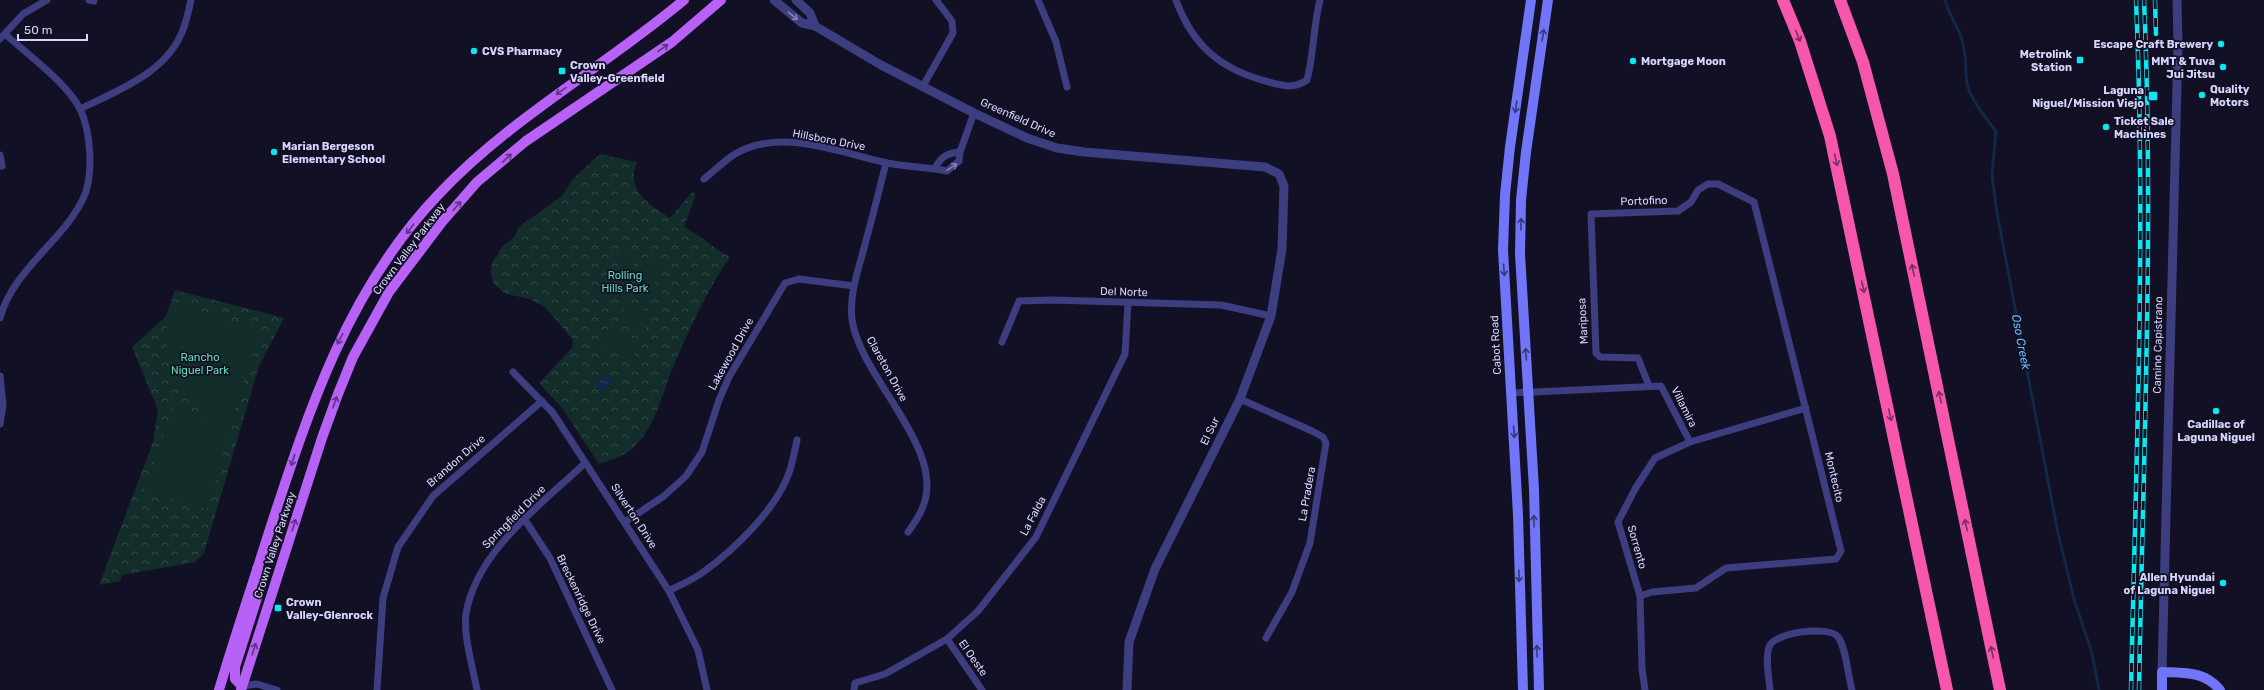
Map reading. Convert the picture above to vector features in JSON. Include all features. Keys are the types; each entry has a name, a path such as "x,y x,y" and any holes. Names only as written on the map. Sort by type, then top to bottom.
{"highway":[{"path":"1783,0 1800,41 1830,136 1947,690"},
{"path":"1840,0 1863,62 1893,174 2000,690"}],"main road":[{"name":"Crown Valley Parkway","path":"219,690 257,569 307,419 333,352 366,292 388,258 436,197 464,169 528,114 650,28 684,0"},
{"name":"Crown Valley Parkway","path":"243,689 322,438 353,357 389,292 442,222 477,182 526,141 672,42 721,0"},
{"name":"Cabot Road","path":"1523,690 1518,515 1502,250 1505,195 1531,0"},
{"path":"1539,690 1534,489 1520,254 1521,200 1526,152 1548,0"},
{"path":"464,169 477,182"},
{"path":"243,689 235,679 235,668 263,579 257,569"},
{"path":"2162,672 2206,676 2220,690"},
{"name":"Camino Capistrano","path":"2162,672 2162,690"},
{"path":"231,690 243,689"}],"street":[{"path":"0,318 4,303 18,281 68,224 84,198 89,169 89,142 80,109 61,85 2,37 23,14 47,0"},
{"path":"80,109 139,79 166,58 184,28 191,0"},
{"name":"Greenfield Drive","path":"774,0 802,23 815,26 880,65 1027,138 1057,148 1265,167 1279,174"},
{"path":"796,0 810,13 815,26"},
{"path":"923,86 952,33 952,21 936,0"},
{"path":"1038,0 1056,42 1067,87"},
{"path":"1176,0 1191,30 1205,49 1225,65 1241,74 1287,87 1298,86 1307,80 1311,65 1315,21 1320,0"},
{"name":"Camino Capistrano","path":"2162,672 2177,92 2177,0"},
{"name":"Hillsboro Drive","path":"704,179 735,154 758,145 783,142 804,144 910,168 935,168 947,170 955,166 960,161 960,152 974,113"},
{"path":"935,168 940,160 946,156 960,152"},
{"path":"0,155 2,166"},
{"name":"Clareton Drive","path":"886,163 854,286 852,319 864,355 912,434 925,468 926,488 923,508 908,532"},
{"name":"El Sur","path":"1126,690 1129,642 1155,569 1240,399 1270,316 1282,250 1284,186 1279,174"},
{"name":"Portofino","path":"1591,214 1678,211 1691,202 1698,190 1708,184 1718,184 1754,202"},
{"name":"Montecito","path":"1640,596 1652,592 1696,588 1726,568 1836,559 1841,551 1754,202"},
{"name":"Mariposa","path":"1591,214 1596,353 1600,357 1638,358 1649,386"},
{"name":"Lakewood Drive","path":"625,522 664,496 686,476 702,452 719,400 729,377 785,283 791,280 799,279 854,286"},
{"name":"Del Norte","path":"1002,342 1019,301 1052,300 1128,304 1221,304 1270,316"},
{"name":"La Falda","path":"854,690 855,683 885,674 947,639 978,611 1036,537 1125,354 1128,304"},
{"name":"Silverton Drive","path":"512,372 553,413 669,591 698,650 707,690"},
{"path":"0,376 3,405 0,424"},
{"name":"Villamira","path":"1511,393 1661,386 1690,442 1806,408"},
{"name":"La Pradera","path":"1240,399 1312,431 1322,437 1326,443 1310,543 1292,592 1266,638"},
{"name":"Brandon Drive","path":"377,690 383,598 398,547 433,496 542,401"},
{"path":"669,591 700,574 726,554 760,518 778,494 790,470 797,440"},
{"name":"Sorrento","path":"1645,690 1642,670 1640,596 1618,522 1635,489 1655,458 1690,442"},
{"name":"Springfield Drive","path":"477,690 466,625 466,614 478,578 490,557 525,520 585,463"},
{"name":"Breckenridge Drive","path":"525,520 550,558 612,690"},
{"path":"1770,690 1767,658 1771,643 1785,635 1828,631 1836,634 1841,642 1852,690"},
{"name":"El Oeste","path":"947,639 982,690"},
{"path":"243,689 257,684 277,690"}],"green space":[{"name":"Rolling Hills Park","path":"600,154 637,162 634,171 636,188 646,201 669,217 672,216 692,192 696,194 684,227 730,257 714,282 694,321 670,373 659,407 649,428 634,447 626,453 599,464 562,408 539,383 572,348 573,340 546,308 532,300 504,293 494,284 491,275 492,263 502,247 514,237 520,226 563,195 572,180"},
{"path":"623,249 637,254 627,285 613,280"},
{"path":"647,258 661,262 651,293 637,288"},
{"name":"Rancho Niguel Park","path":"175,290 284,318 259,366 204,553 195,562 122,575 120,581 99,585 153,442 158,410 132,347 166,316"},
{"path":"172,301 252,328 258,338 230,423 210,416 199,410 188,400 172,375 166,345 166,330"},
{"path":"626,304 651,312 644,333 619,324"},
{"path":"607,330 639,340 633,359 602,347"},
{"path":"174,406 231,426 207,509 144,490"}],"water":[{"path":"609,374 614,381 601,392 594,384"}],"waterway":[{"name":"Oso Creek","path":"1945,0 1964,46 1968,89 1979,108 1996,131 1992,175 1997,213 2058,533 2074,599 2092,653 2099,690"}],"railway":[{"path":"2131,690 2140,259 2139,86 2136,0"},
{"path":"2139,690 2148,259 2147,86 2144,0"},
{"path":"2155,0 2156,34"}],"place":[{"name":"Escape Craft Brewery","path":"2221,44"},
{"name":"CVS Pharmacy","path":"474,51"},
{"name":"Metrolink Station","path":"2080,60"},
{"name":"Mortgage Moon","path":"1633,61"},
{"name":"MMT & Tuva Jui Jitsu","path":"2223,67"},
{"name":"Crown Valley-Greenfield","path":"562,71"},
{"name":"Quality Motors","path":"2202,95"},
{"name":"Laguna Niguel/Mission Viejo","path":"2153,96"},
{"name":"Ticket Sale Machines","path":"2106,127"},
{"name":"Marian Bergeson Elementary School","path":"274,152"},
{"name":"Cadillac of Laguna Niguel","path":"2216,411"},
{"name":"Allen Hyundai of Laguna Niguel","path":"2223,583"},
{"name":"Crown Valley-Glenrock","path":"278,608"}]}
